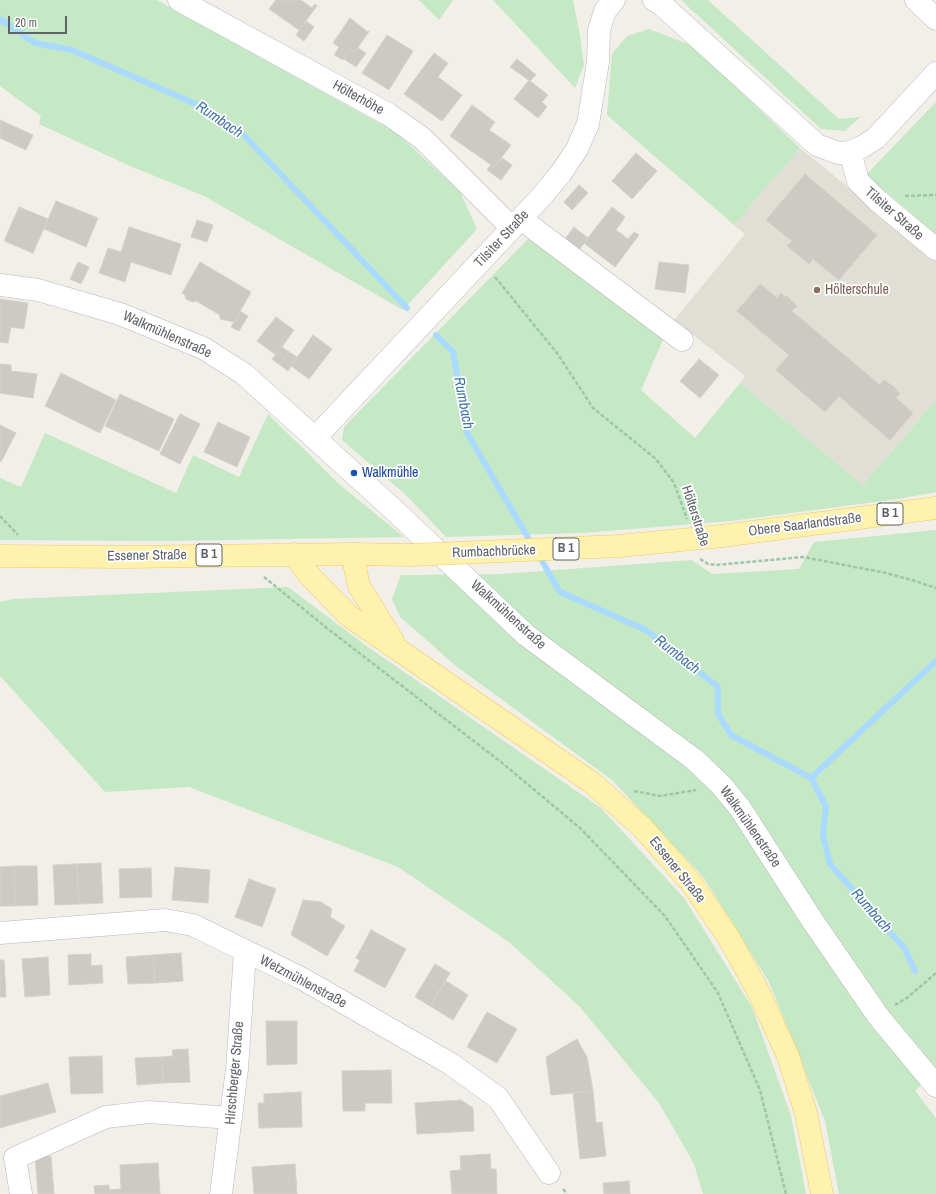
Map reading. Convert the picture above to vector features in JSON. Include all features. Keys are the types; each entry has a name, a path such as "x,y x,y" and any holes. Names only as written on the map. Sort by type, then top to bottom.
{"main road":[{"name":"Obere Saarlandstraße","path":"722,536 936,508"},
{"name":"Rumbachbrücke","path":"410,555 619,546 722,536"},
{"name":"Essener Straße","path":"0,556 124,557 294,554 410,555"},
{"name":"Essener Straße","path":"294,554 309,575 349,616 591,782 642,827 692,884 729,938 759,993 788,1056 806,1113 822,1194"},
{"name":"Essener Straße","path":"352,554 359,586 396,647"}],"street":[{"name":"Hölterhöhe","path":"179,0 394,118 422,138 516,224 682,340"},
{"name":"Tilsiter Straße","path":"315,438 481,262 561,173 577,149 588,124 598,62 599,30 605,12 614,0"},
{"path":"654,0 662,5 817,146 838,153 850,152 862,148 876,138 936,73"},
{"path":"916,0 936,19"},
{"name":"Tilsiter Straße","path":"850,152 858,181 877,200 936,249"},
{"name":"Walkmühlenstraße","path":"2,283 38,290 120,314 203,348 244,374 394,510 526,635 689,756 722,786 740,808 812,920 878,1016 936,1086"},
{"name":"Wetzmühlenstraße","path":"0,932 165,920 193,924 245,952 301,978 437,1056 498,1098 549,1173"},
{"name":"Hirschberger Straße","path":"221,1194 237,1069 245,952"},
{"path":"20,1194 15,1158 106,1117 149,1112 231,1118"}],"path":[{"name":"Hölterstraße","path":"481,262 539,328 594,408 656,459 674,483 688,522"},
{"name":"Hölterstraße","path":"698,558 708,564 716,565 803,557 886,573 936,588"},
{"path":"264,576 328,630 501,762 580,828 665,916 718,993 760,1090 786,1194"},
{"path":"630,790 660,796 722,786"},
{"path":"907,998 936,972"}],"shaded area":[{"name":"Hölterschule","path":"800,148 936,259 936,400 863,485 740,383 745,376 674,320 745,234 734,225"}],"green space":[{"path":"0,0 157,0 397,133 460,192 477,229 403,310 204,196 130,166 39,124 41,116 0,86"},
{"path":"419,0 453,0 439,20"},
{"path":"493,0 573,0 584,65 575,88"},
{"path":"681,0 708,0 839,119 860,117 845,131 821,129"},
{"path":"649,29 693,46 800,148 734,225 607,115 612,54 627,36"},
{"path":"936,102 936,234 866,175"},
{"path":"529,238 665,335 641,390 695,438 740,383 863,485 936,400 936,492 898,499 731,521 582,533 446,537 406,495 342,440 344,427"},
{"path":"268,414 340,485 404,537 162,541 0,540 0,478 21,487 45,433 176,493 193,455 239,477"},
{"path":"936,530 936,1069 915,1091 936,1118 936,1194 839,1194 825,1121 769,982 704,878 612,780 456,666 400,617 392,599 401,575 502,574 692,560 712,574 799,569 814,542"},
{"path":"288,587 368,647 601,808 684,898 752,1007 791,1116 806,1194 703,1194 694,1164 659,1103 579,1006 509,942 398,867 189,787 105,792 0,676 0,602 13,599"}],"building":[{"path":"276,0 301,0 312,8 315,4 317,6 299,30 269,9"},
{"path":"350,18 368,32 370,30 355,52 350,49 343,60 334,55 339,47 333,43"},
{"path":"306,21 314,27 304,41 296,35"},
{"path":"387,35 413,51 389,90 362,73"},
{"path":"358,48 366,53 356,67 344,59 350,49 355,52"},
{"path":"434,53 448,63 438,77 462,95 442,121 404,94"},
{"path":"517,59 536,75 530,81 510,67"},
{"path":"529,80 548,95 542,102 547,107 538,118 514,99"},
{"path":"472,105 495,122 489,130 511,145 494,167 450,136"},
{"path":"0,120 33,135 26,150 0,138"},
{"path":"636,153 657,171 632,199 612,181"},
{"path":"502,158 512,165 501,180 487,170 491,164 494,167"},
{"path":"805,174 877,235 839,280 813,259 809,264 787,246 792,241 766,220"},
{"path":"579,185 588,193 572,210 564,202"},
{"path":"56,201 98,218 86,247 44,229"},
{"path":"19,207 48,219 33,253 4,241"},
{"path":"612,207 625,217 616,230 628,239 634,232 639,235 615,267 584,243"},
{"path":"197,220 213,225 207,242 191,237"},
{"path":"129,227 181,244 171,275 131,262 125,282 99,273 108,248 121,252"},
{"path":"574,227 588,238 579,250 565,239"},
{"path":"78,262 89,267 81,284 70,279"},
{"path":"200,262 251,292 234,322 220,319 220,315 196,301 192,302 186,299 185,295 182,293"},
{"path":"659,262 689,265 685,293 655,289"},
{"path":"760,284 777,298 781,293 785,297 786,295 797,306 792,311 880,385 884,380 897,389 896,390 900,393 896,398 913,413 890,440 839,396 825,412 776,370 789,355 737,311"},
{"path":"0,299 28,303 24,329 11,327 8,343 0,342"},
{"path":"240,311 248,316 239,331 231,327"},
{"path":"276,317 294,330 276,355 257,341"},
{"path":"313,335 332,349 309,379 291,366"},
{"path":"282,347 289,352 280,365 272,359"},
{"path":"289,352 297,357 288,371 280,365"},
{"path":"699,359 719,375 700,398 680,381"},
{"path":"0,364 11,365 11,371 37,374 33,398 0,393"},
{"path":"61,373 116,400 100,433 45,406"},
{"path":"120,394 174,419 159,451 105,426"},
{"path":"180,414 200,424 180,464 160,454"},
{"path":"218,422 250,437 237,467 204,452"},
{"path":"0,425 16,433 1,462 0,461"},
{"path":"101,863 103,903 79,904 77,864"},
{"path":"77,864 79,904 55,905 53,865"},
{"path":"14,866 37,866 38,905 15,906"},
{"path":"14,866 15,906 0,906 0,867"},
{"path":"175,867 210,870 208,903 172,900"},
{"path":"151,868 152,897 120,898 119,869"},
{"path":"249,879 276,889 262,927 235,917"},
{"path":"303,900 321,902 332,909 330,917 345,926 327,956 291,935"},
{"path":"371,930 406,949 385,988 354,971 360,960 356,958"},
{"path":"181,953 183,981 155,983 153,955"},
{"path":"91,954 91,966 102,965 103,983 69,985 68,955"},
{"path":"153,955 155,983 128,984 126,957"},
{"path":"48,957 50,995 25,997 22,959"},
{"path":"0,960 4,960 6,997 0,997"},
{"path":"435,964 450,973 430,1006 415,997"},
{"path":"446,981 468,995 453,1020 430,1006"},
{"path":"487,1012 517,1029 497,1063 467,1047"},
{"path":"266,1021 297,1021 297,1064 267,1065"},
{"path":"577,1039 587,1057 593,1091 551,1095 546,1057"},
{"path":"188,1049 190,1082 163,1083 162,1057 173,1056 172,1050"},
{"path":"102,1056 103,1093 71,1094 69,1057"},
{"path":"162,1057 163,1083 137,1085 135,1058"},
{"path":"391,1070 392,1103 365,1103 365,1111 343,1111 342,1071"},
{"path":"48,1083 56,1112 0,1128 0,1096"},
{"path":"593,1091 596,1123 602,1122 606,1156 580,1159 573,1093"},
{"path":"301,1092 302,1127 259,1128 258,1103 264,1103 264,1094"},
{"path":"461,1100 473,1108 474,1131 417,1134 415,1103"},
{"path":"490,1154 491,1169 496,1169 497,1194 452,1194 450,1171 461,1170 460,1156"},
{"path":"51,1156 54,1194 38,1194 35,1157"},
{"path":"158,1163 160,1194 95,1194 94,1186 109,1185 109,1190 121,1189 120,1165"},
{"path":"295,1164 297,1194 254,1194 252,1167"},
{"path":"629,1181 630,1194 604,1194 603,1183"}],"waterway":[{"name":"Rumbach","path":"0,19 35,43 72,50 198,105 238,129 407,308"},
{"name":"Rumbach","path":"436,335 453,352 467,433 533,546"},
{"name":"Rumbach","path":"538,554 560,592 646,630 718,687 718,714 731,735 811,778 826,806 823,835 830,864 905,949 915,971"},
{"path":"811,778 936,661"}],"place":[{"name":"Hölterschule","path":"817,290"},
{"name":"Walkmühle","path":"354,473"}]}
